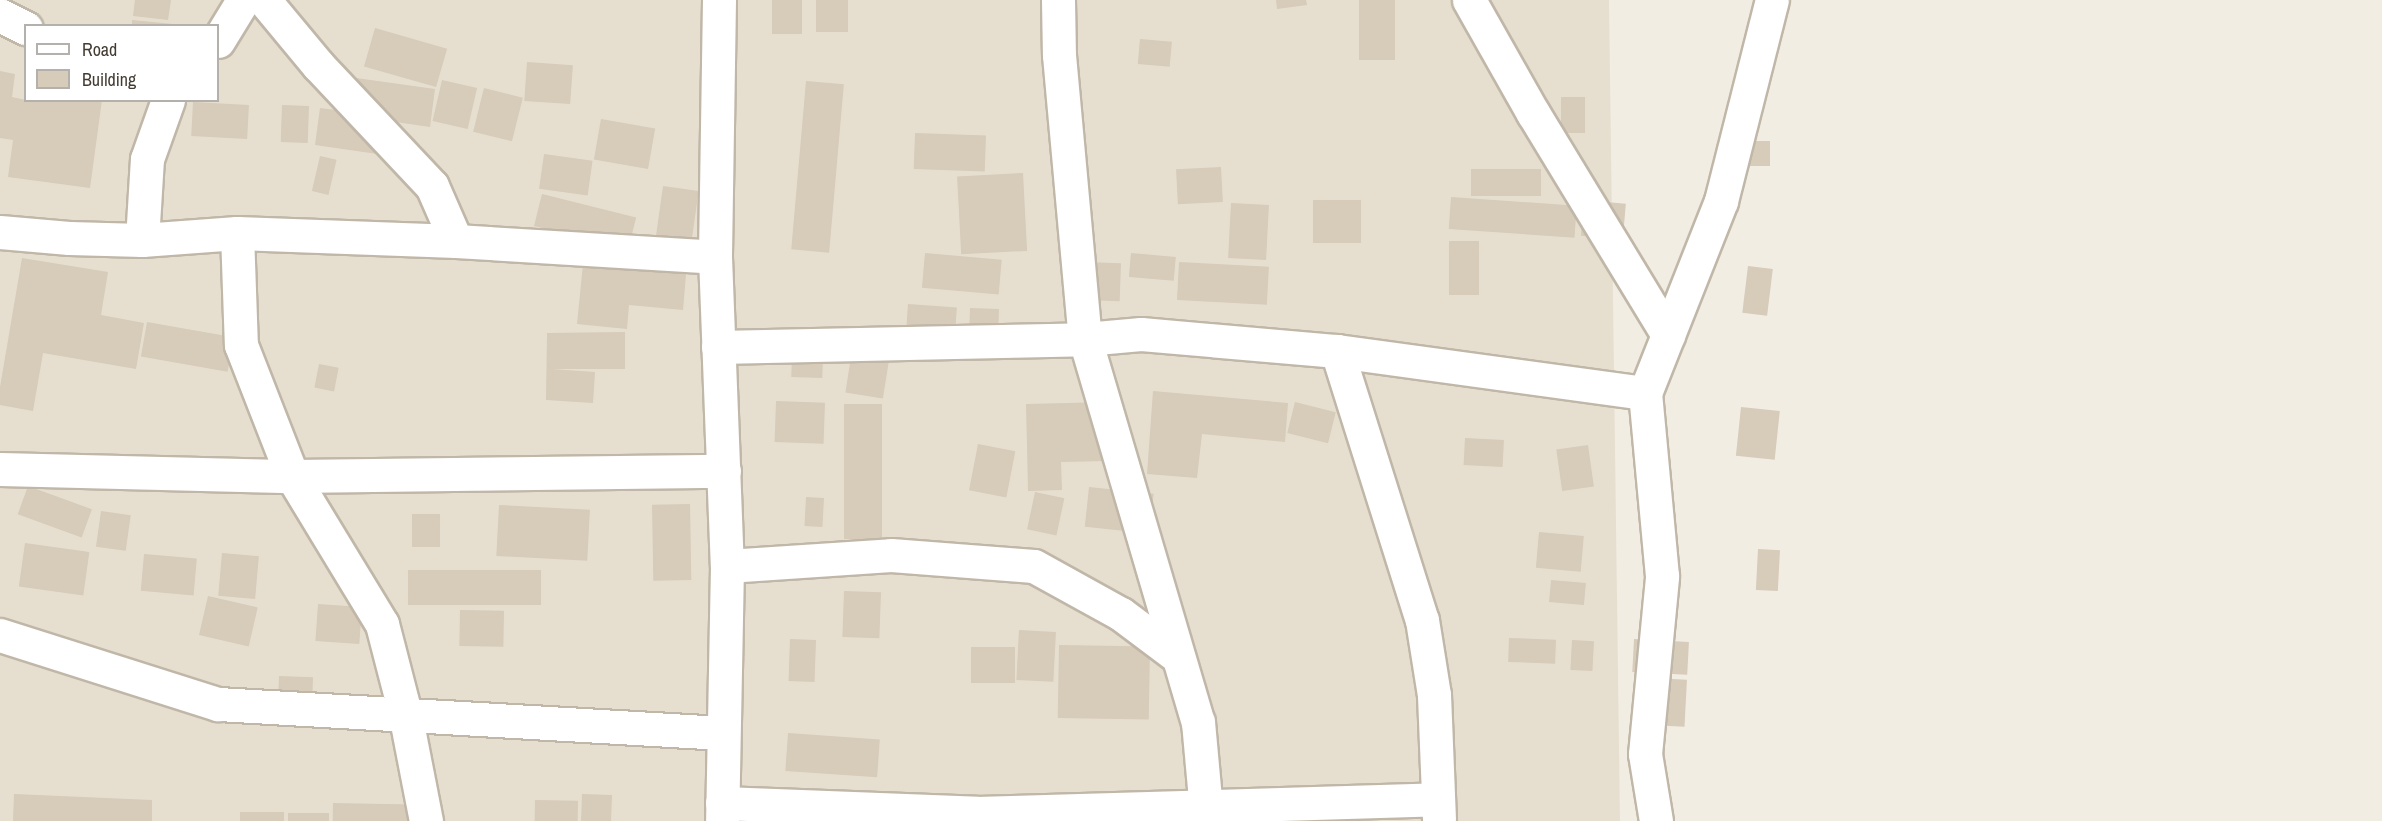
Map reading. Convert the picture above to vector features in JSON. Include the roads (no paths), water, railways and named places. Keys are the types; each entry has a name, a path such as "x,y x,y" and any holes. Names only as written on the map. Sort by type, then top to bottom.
{"street":[{"path":"219,39 243,0"},
{"path":"264,0 318,65 432,186 456,241"},
{"path":"719,0 715,257 727,566 722,812 1207,813 1438,810 1434,695 1422,620 1336,351"},
{"path":"1058,0 1059,55 1085,339 1198,722 1207,813"},
{"path":"1469,0 1533,113 1668,335"},
{"path":"1656,821 1645,754 1662,576 1645,393 1721,201 1772,0"},
{"path":"0,15 24,27"},
{"path":"142,240 147,159 167,102"},
{"path":"0,232 69,238 142,240 237,233 456,241 715,257"},
{"path":"237,233 241,345 292,476 382,624 405,713 426,821"},
{"path":"718,347 1085,339 1141,334 1336,351 1645,393"},
{"path":"0,469 292,476 724,471"},
{"path":"727,566 891,555 1034,566 1121,614 1177,656"},
{"path":"0,635 218,704 722,733"}]}
